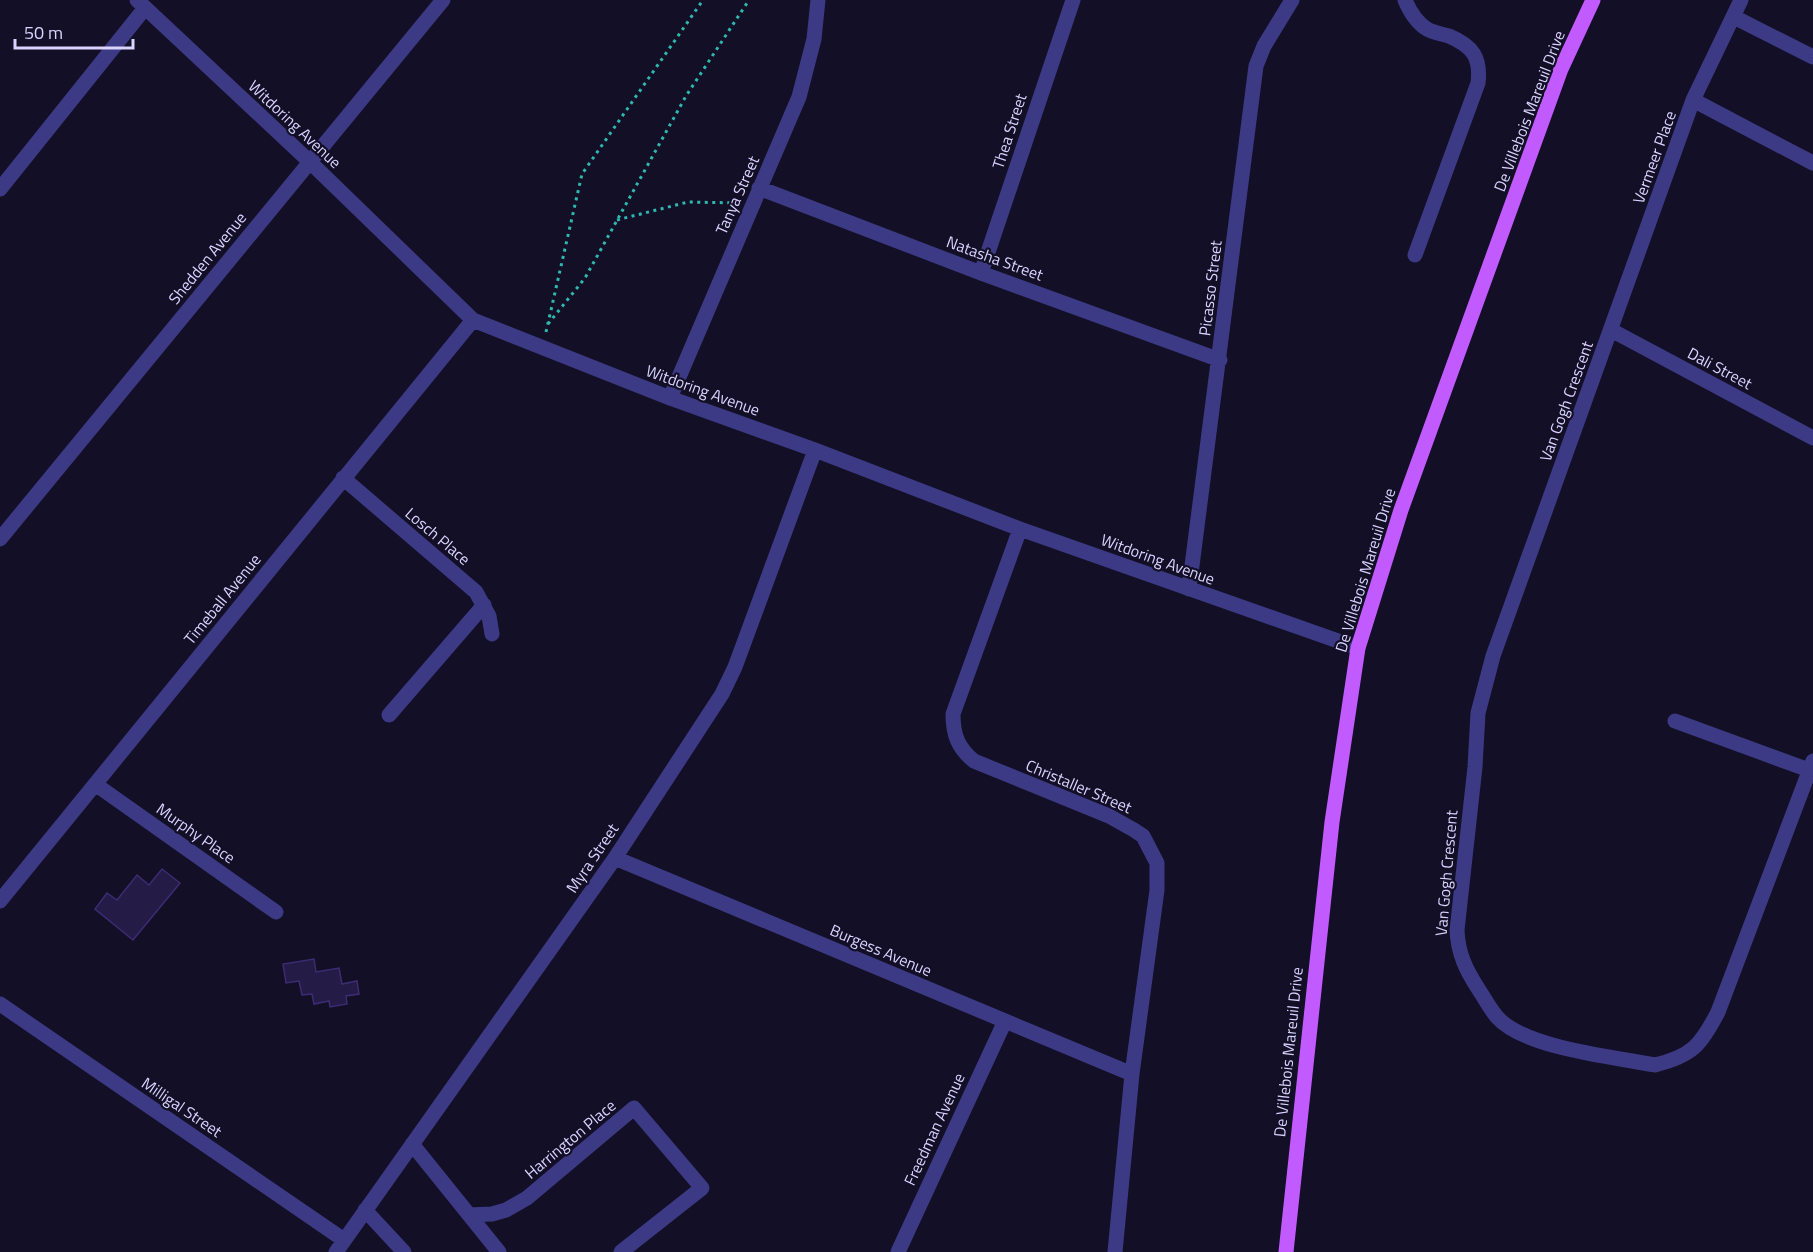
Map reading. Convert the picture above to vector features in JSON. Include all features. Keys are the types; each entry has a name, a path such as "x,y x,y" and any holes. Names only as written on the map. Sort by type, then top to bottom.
{"main road":[{"name":"De Villebois Mareuil Drive","path":"1286,1252 1332,822 1358,648 1401,510 1561,69 1593,0"}],"street":[{"name":"Shedden Avenue","path":"0,538 443,0"},
{"name":"Tanya Street","path":"670,398 799,97 814,39 818,0"},
{"name":"Thea Street","path":"981,273 1073,0"},
{"name":"Picasso Street","path":"1189,589 1256,66 1264,46 1292,0"},
{"path":"1405,0 1412,15 1419,23 1429,30 1466,44 1478,61 1479,67 1478,83 1415,255"},
{"name":"Vermeer Place","path":"1611,330 1693,100 1741,0"},
{"name":"Witdoring Avenue","path":"141,4 310,162 473,320 670,398 815,450 1020,529 1358,648"},
{"path":"0,189 141,4"},
{"path":"1734,16 1813,57"},
{"path":"1693,100 1813,163"},
{"name":"Natasha Street","path":"759,188 981,273 1220,360"},
{"name":"Timeball Avenue","path":"0,902 473,320"},
{"name":"Dali Street","path":"1611,330 1812,434"},
{"name":"Van Gogh Crescent","path":"1611,330 1493,656 1478,713 1457,930 1458,946 1462,962 1469,975 1498,1018 1519,1033 1552,1044 1654,1065 1670,1061 1691,1051 1705,1037 1718,1012 1811,765"},
{"name":"Myra Street","path":"340,1246 365,1210 416,1149 615,858 726,685 735,667 815,450"},
{"name":"Losch Place","path":"343,478 476,592 489,616 492,634"},
{"name":"Christaller Street","path":"1020,529 953,714 953,731 964,752 974,761 1109,816 1143,836 1157,863 1157,890 1132,1074 1115,1252"},
{"path":"389,715 484,604"},
{"path":"1674,722 1811,765"},
{"name":"Murphy Place","path":"95,784 276,912"},
{"name":"Burgess Avenue","path":"615,858 1132,1074"},
{"name":"Milligal Street","path":"0,1004 340,1246"},
{"name":"Freedman Avenue","path":"898,1252 1005,1021"},
{"name":"Harrington Place","path":"469,1215 492,1214 506,1210 527,1198 634,1108 702,1188 621,1252"},
{"path":"416,1149 499,1252"},
{"path":"365,1210 404,1252"}],"path":[{"path":"544,349 547,326 582,174 703,0"},
{"path":"547,326 585,278 686,96 749,0"},
{"path":"617,220 688,202 736,202 750,207"}],"building":[{"path":"162,869 180,883 133,940 95,909 107,893 117,900 137,875 149,885"},
{"path":"314,959 316,972 339,968 342,984 357,981 359,994 346,996 347,1004 330,1007 329,1001 314,1004 312,994 302,995 299,981 286,983 283,964"}]}
